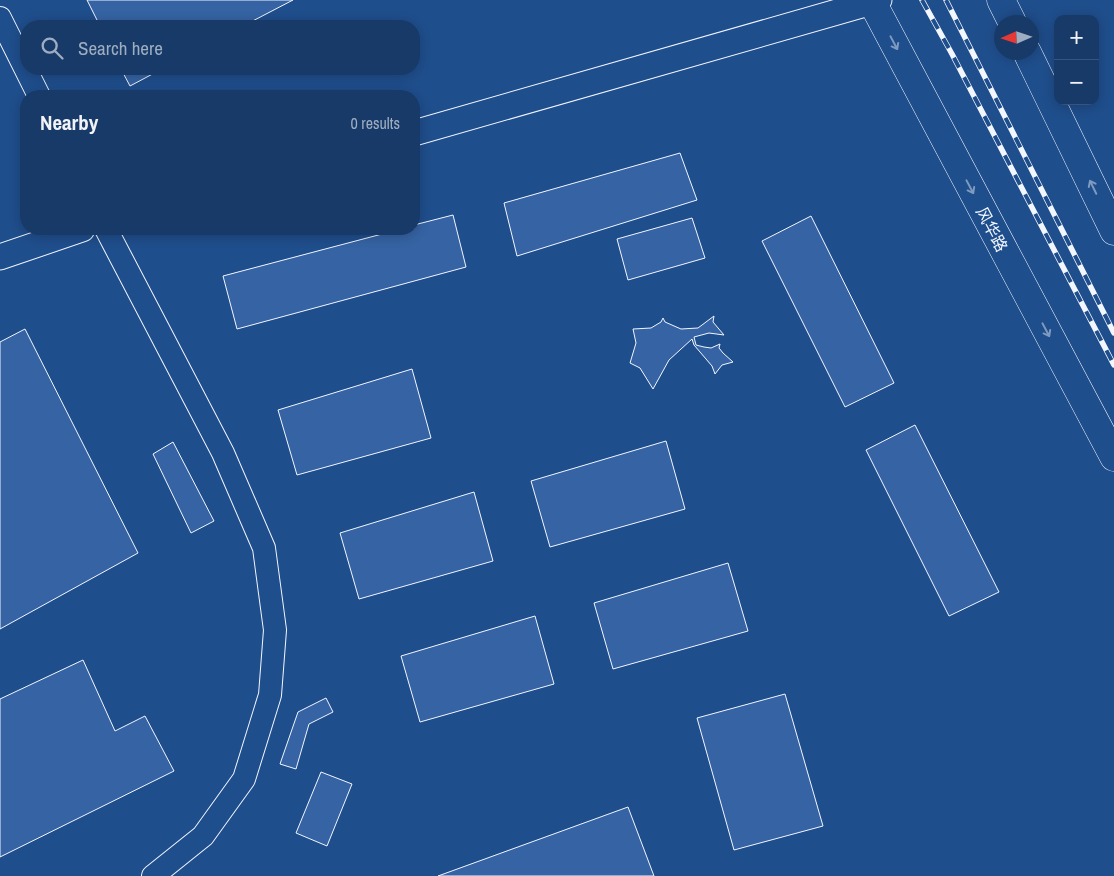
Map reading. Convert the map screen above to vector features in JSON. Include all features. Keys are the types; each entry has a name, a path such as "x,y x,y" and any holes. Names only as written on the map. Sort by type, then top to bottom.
{"main road":[{"path":"1001,0 1008,15"},
{"path":"420,131 874,1"},
{"name":"风华路","path":"874,1 1114,457"},
{"path":"1031,60 1114,231"},
{"path":"0,257 64,235"}],"street":[{"path":"0,18 20,58"},
{"path":"28,75 36,90"},
{"path":"109,235 223,454 264,548 275,630 270,695 244,779 203,836 154,876"}],"building":[{"path":"87,0 293,0 255,20 97,20"},
{"path":"124,75 151,75 130,86"},
{"path":"680,153 697,200 517,256 504,203"},
{"path":"453,215 466,267 237,329 223,276 378,235 420,235 420,223"},
{"path":"811,216 894,383 845,407 762,241"},
{"path":"692,218 705,258 628,280 617,239"},
{"path":"714,316 713,322 724,335 709,333 694,337 696,345 711,348 720,344 719,348 733,362 722,365 715,374 712,366 694,345 692,339 669,360 653,389 640,368 630,363 636,343 633,329 651,328 661,322 663,318 665,322 681,329 698,328"},
{"path":"25,329 138,553 0,629 0,342"},
{"path":"412,369 431,438 297,475 278,410"},
{"path":"915,425 999,592 949,616 866,450"},
{"path":"666,441 685,509 550,547 531,481"},
{"path":"173,442 214,521 191,533 153,454"},
{"path":"474,492 493,561 359,599 340,533"},
{"path":"728,563 748,631 613,669 594,603"},
{"path":"535,616 554,684 420,722 401,656"},
{"path":"83,660 115,731 145,716 174,771 0,857 0,699"},
{"path":"785,694 823,826 734,850 697,718"},
{"path":"326,698 333,712 309,724 296,769 280,764 298,712"},
{"path":"321,772 352,784 327,846 296,833"},
{"path":"628,807 654,876 438,876"}],"railway":[{"path":"922,0 1114,365"},
{"path":"946,0 1114,333"}]}
